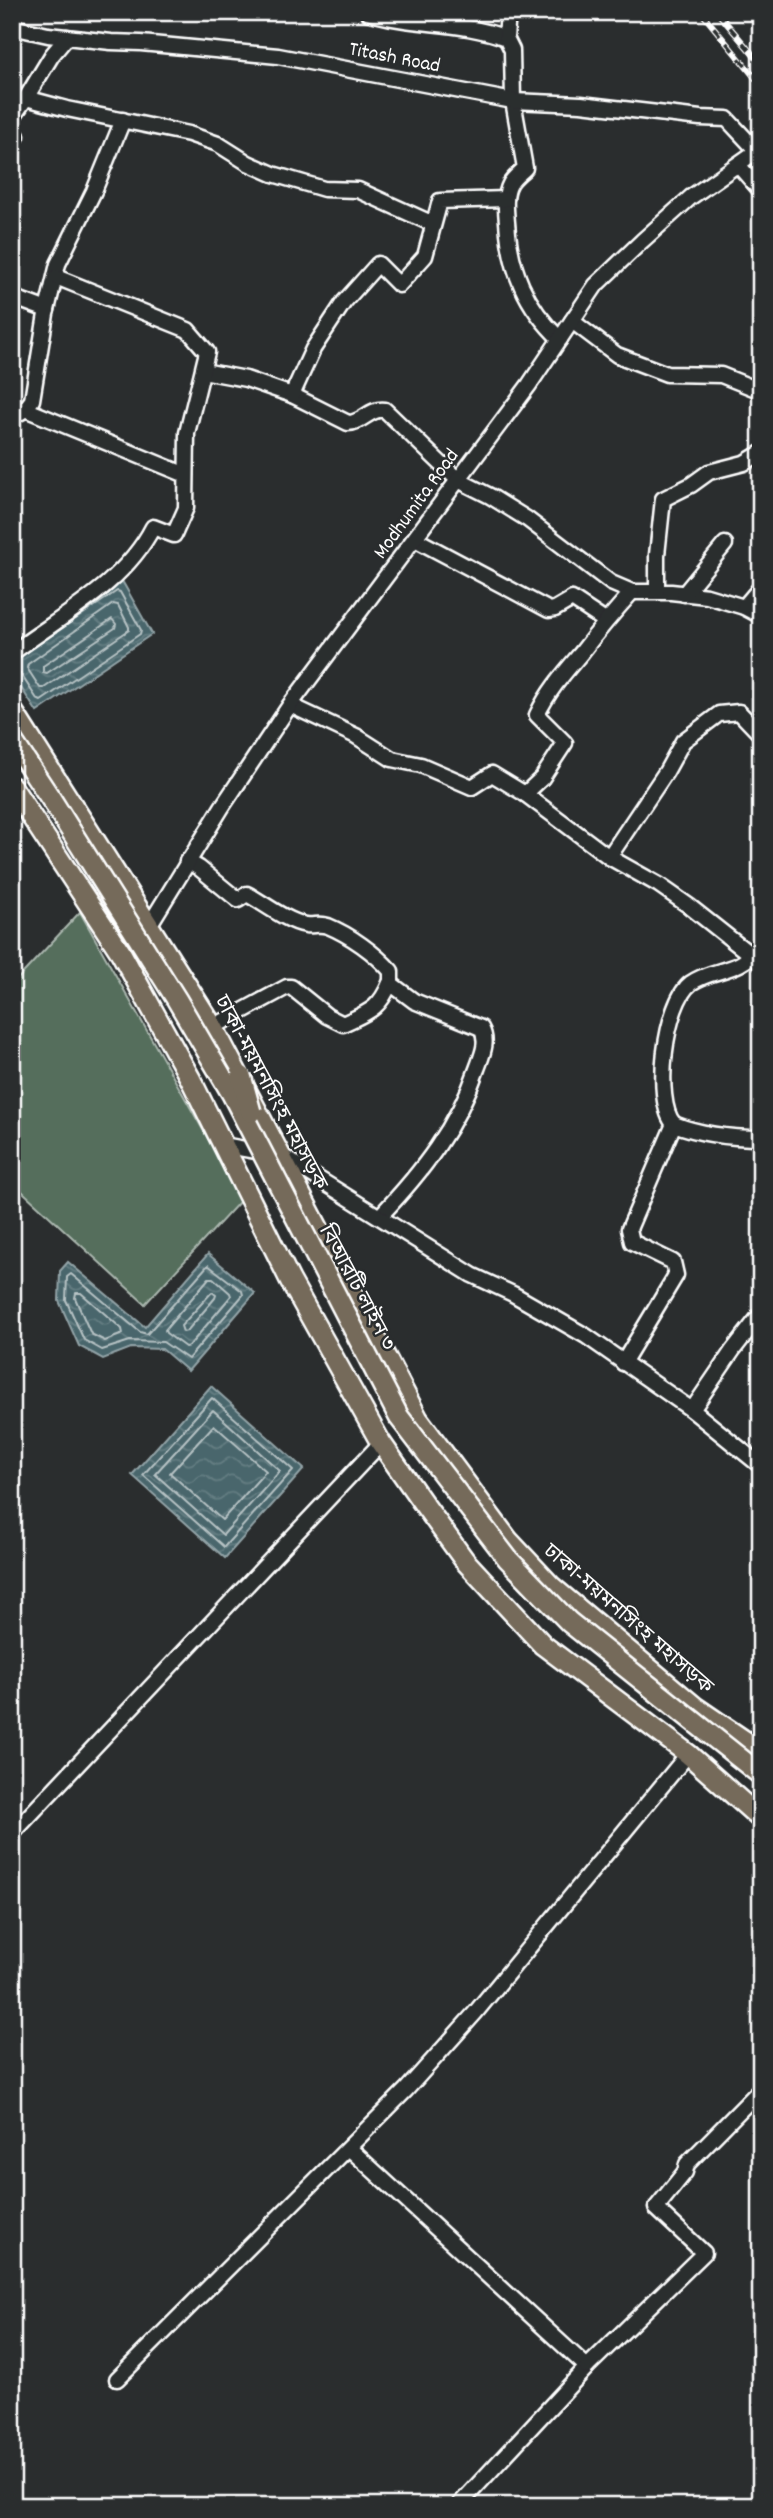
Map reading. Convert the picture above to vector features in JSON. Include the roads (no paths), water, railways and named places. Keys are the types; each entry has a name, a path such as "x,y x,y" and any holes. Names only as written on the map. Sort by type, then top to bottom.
{"highway":[{"name":"ঢাকা-ময়মনসিংহ মহাসড়ক","path":"12,710 213,1027 241,1076 274,1158 418,1419 508,1540 551,1586 695,1707 761,1752"},
{"name":"বিআরটি লাইন ৩","path":"12,740 274,1158 400,1417 508,1559 569,1622 761,1775"},
{"path":"12,787 121,953 190,1078 289,1280 381,1443 465,1562 535,1637 688,1754 761,1819"}],"street":[{"path":"367,12 401,21 432,22 485,30 506,38"},
{"path":"508,12 506,38 512,50 513,101 525,168 510,183 506,199 509,253 528,302 560,339"},
{"name":"Titash Road","path":"12,27 67,37 278,56 513,101 594,105 727,119 758,149"},
{"path":"12,118 52,55 67,37"},
{"path":"26,98 189,134 218,144 248,163 285,177 324,189 358,190 433,224"},
{"path":"124,120 94,191 58,264 47,310 32,400 18,412 186,475"},
{"path":"12,131 17,136 12,144"},
{"name":"Modhumita Road","path":"150,924 187,861 290,705 529,385 596,285 691,197 758,149"},
{"path":"738,165 761,191"},
{"path":"292,395 313,349 344,302 378,264 399,285 425,256 440,201 506,199"},
{"path":"12,653 121,573 137,554 153,527 174,535 186,508 187,433 207,352 188,330 56,277"},
{"path":"12,297 47,310"},
{"path":"572,321 617,355 667,374 721,375 761,391"},
{"path":"203,371 246,379 292,395 348,423 356,423 372,411 384,410 458,480 527,519 611,583 632,593 657,591 707,596 761,615"},
{"path":"657,591 663,499 709,472 744,463 761,453"},
{"path":"415,539 549,610 572,599 605,621"},
{"path":"684,594 725,544"},
{"path":"744,607 761,587"},
{"path":"525,794 541,780 565,743 537,715 561,676 605,621 632,593"},
{"path":"290,705 356,736 392,759 421,765 472,787 492,774 525,794 608,857 659,885 758,955 730,970 690,984 681,995 671,1019 662,1087 667,1117 674,1125 692,1131 735,1138 761,1138"},
{"path":"608,857 636,820 683,741 719,715 739,712 761,735"},
{"path":"187,861 200,868 238,900 247,894 308,926 326,924 382,961 391,971 391,984 383,999 371,1011 343,1024 327,1016 294,989 287,987 213,1027"},
{"path":"380,1216 410,1185 451,1130 470,1090 484,1048 485,1035 481,1028 414,1001 391,984"},
{"path":"623,1363 676,1275 673,1262 632,1242 629,1229 674,1125"},
{"path":"223,1145 274,1158 380,1216 472,1275 513,1294 586,1336 692,1410 761,1466"},
{"path":"692,1410 761,1314"},
{"path":"12,1834 381,1443"},
{"path":"117,2379 350,2149 406,2090 475,2013 688,1754"},
{"path":"458,2506 587,2367 705,2253 656,2208 685,2172 687,2164 761,2088"},
{"path":"350,2149 587,2367"}],"water":[{"path":"121,579 152,634 37,712 12,674 12,656"},
{"path":"208,1254 255,1293 188,1371 162,1349 131,1348 103,1359 79,1346 59,1301 60,1271 68,1262 145,1327"},
{"path":"211,1386 304,1469 225,1558 132,1475"}],"railway":[{"path":"701,12 761,85"},
{"path":"717,12 761,64"}]}
